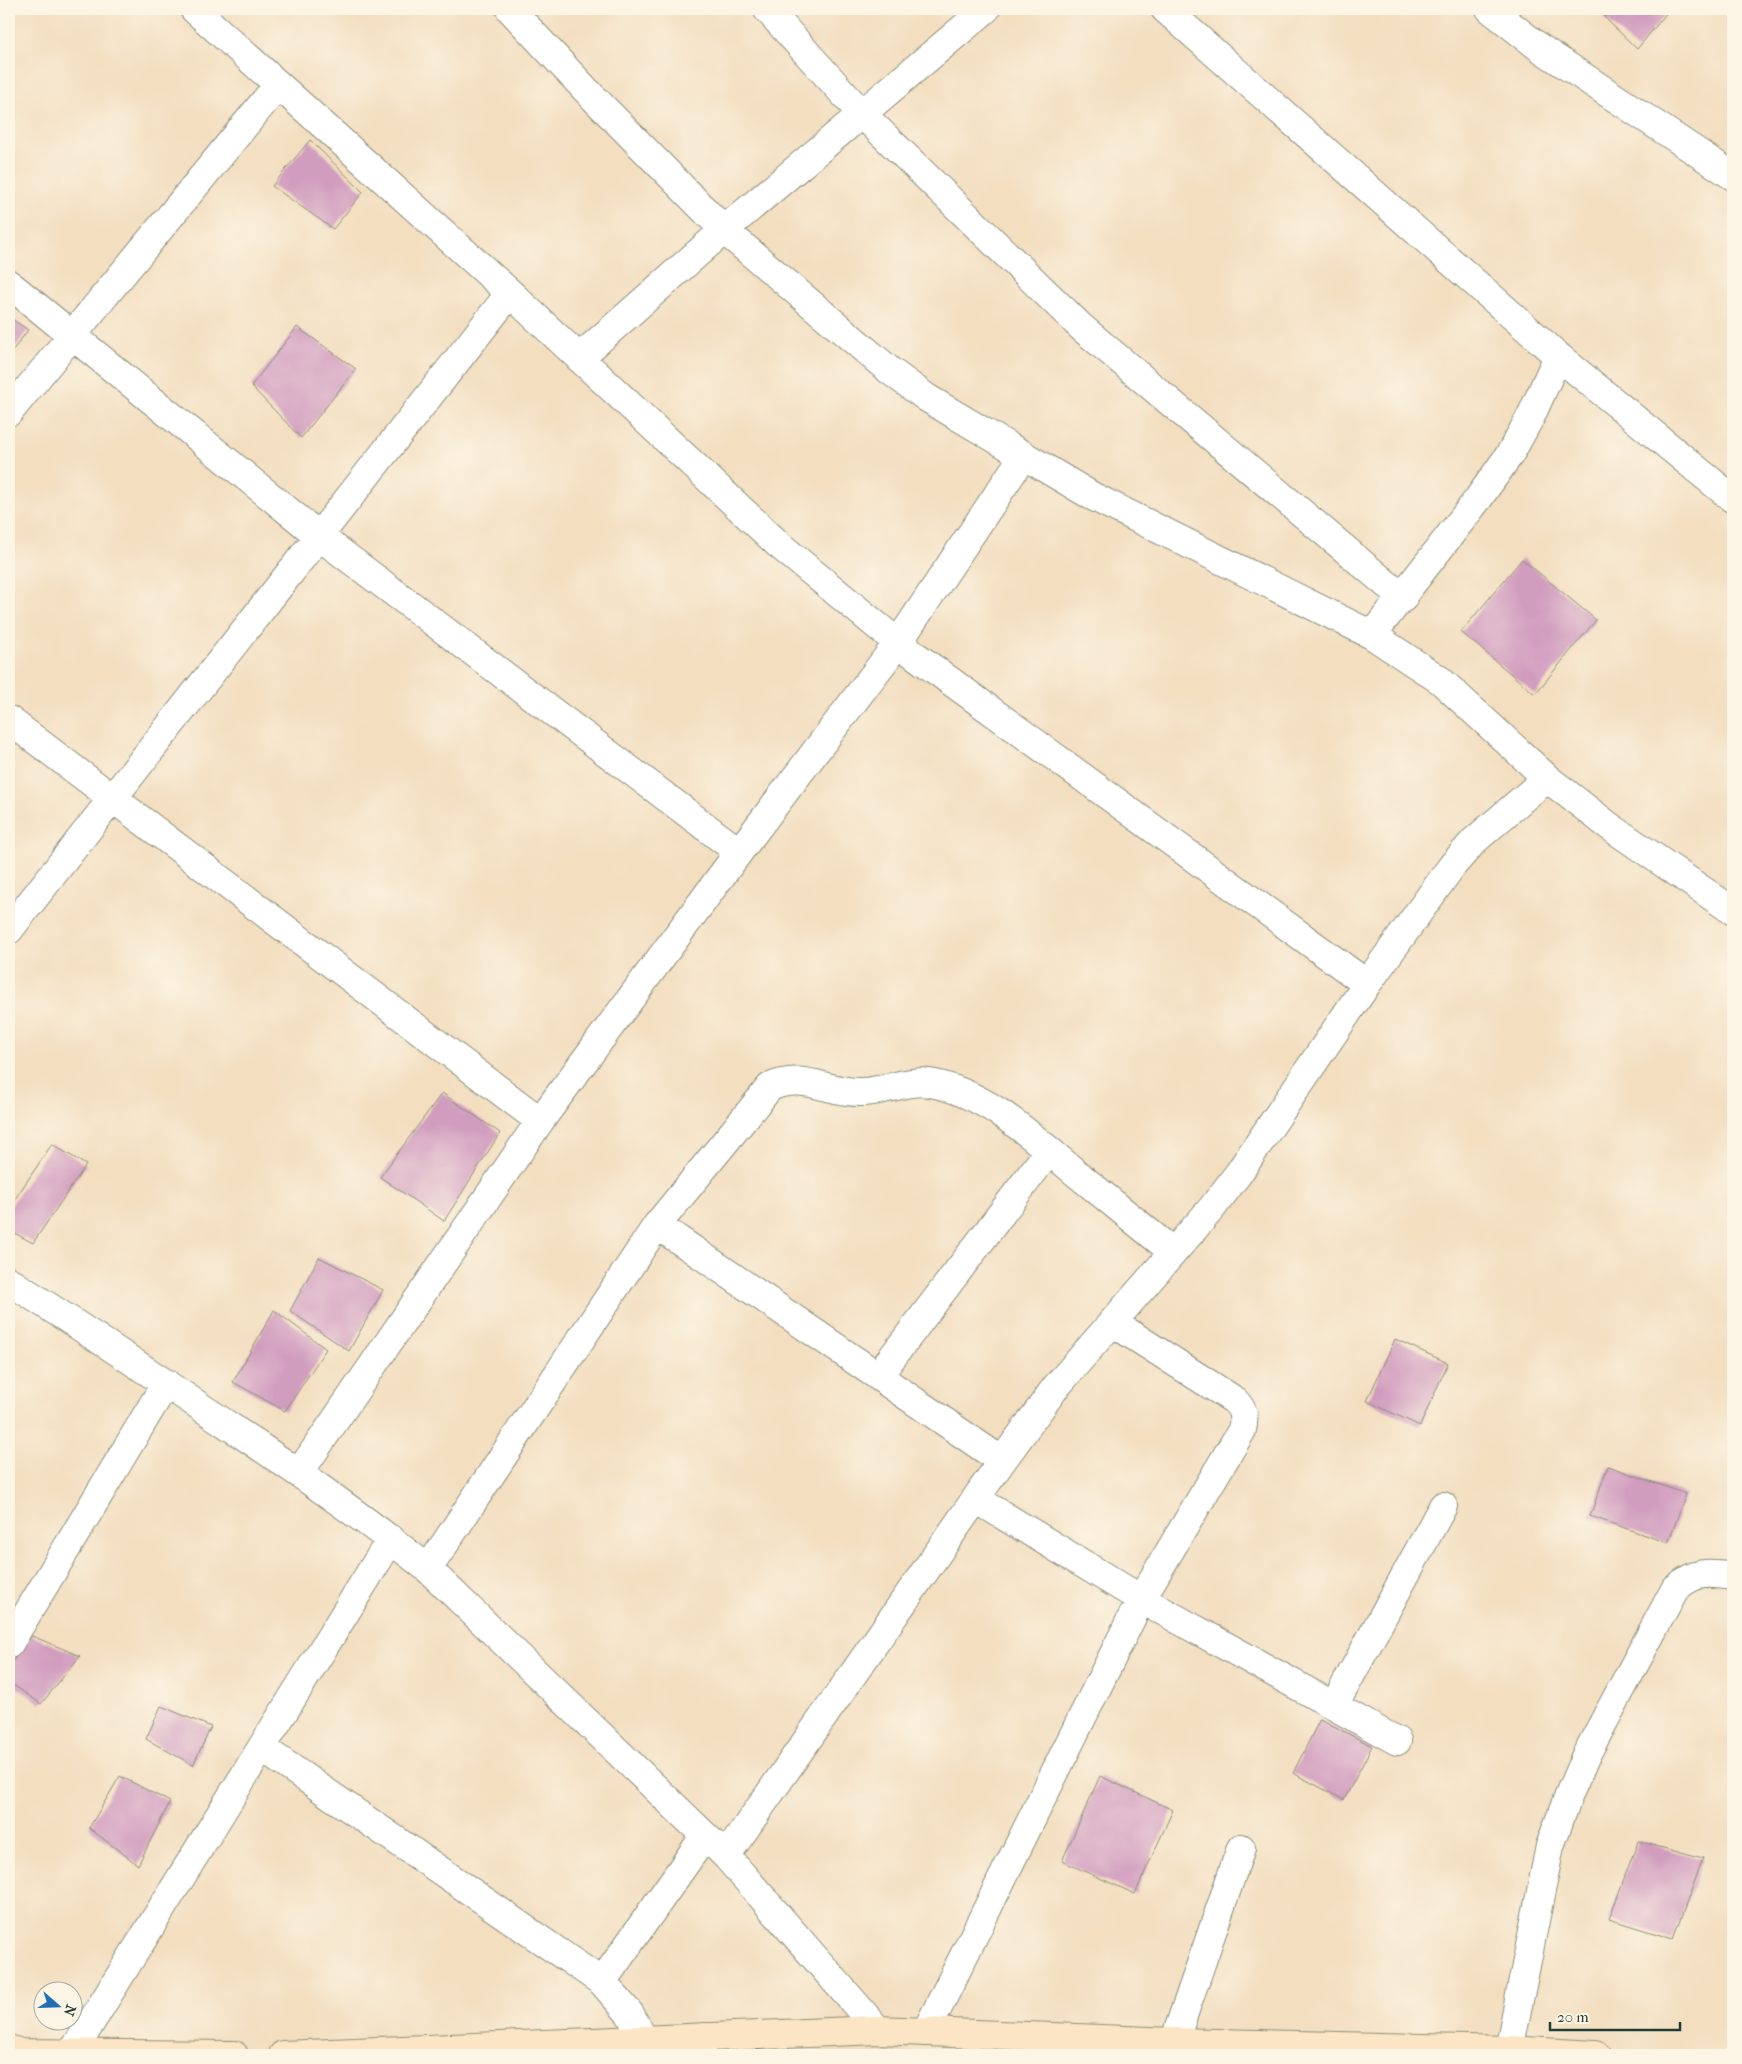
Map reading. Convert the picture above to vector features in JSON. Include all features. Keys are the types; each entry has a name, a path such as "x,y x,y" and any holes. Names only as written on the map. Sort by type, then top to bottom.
{"main road":[{"path":"283,2055 358,2054 644,2040 702,2046 878,2030 1422,2052 1509,2050 1595,2055"},
{"path":"16,2052 234,2055"}],"street":[{"path":"194,9 510,293 778,544 898,643 1367,984"},
{"path":"510,9 585,89 724,230 849,334 889,370 926,398 1092,496 1372,635 1440,680 1547,778 1609,826 1733,911"},
{"path":"767,9 862,114 1082,327 1403,598"},
{"path":"579,358 724,230 986,9"},
{"path":"1165,9 1558,356 1733,499"},
{"path":"1490,9 1540,48 1733,176"},
{"path":"9,412 278,85"},
{"path":"9,284 319,536 739,852"},
{"path":"9,930 510,293"},
{"path":"1372,635 1403,598 1510,454 1531,416 1558,356"},
{"path":"299,1473 540,1121 739,852 898,643 1024,455"},
{"path":"9,720 540,1121"},
{"path":"726,1856 1055,1388 1212,1208 1238,1174 1367,984 1452,866 1474,841 1547,778"},
{"path":"428,1570 657,1225 770,1087 783,1081 796,1080 858,1092 928,1082 950,1088 985,1103 1049,1151 1173,1252"},
{"path":"878,1376 1049,1151"},
{"path":"657,1225 1002,1461"},
{"path":"9,1281 166,1383 299,1473 391,1539 428,1570 704,1837 726,1856 878,2030"},
{"path":"926,2032 1140,1599 1242,1430 1243,1408 1234,1400 1112,1322"},
{"path":"9,1644 166,1383"},
{"path":"976,1499 1140,1599 1397,1741"},
{"path":"1334,1706 1443,1506"},
{"path":"72,2053 391,1539"},
{"path":"1509,2050 1550,1846 1568,1796 1586,1755 1674,1589 1687,1578 1700,1574 1733,1576"},
{"path":"262,1748 602,1982 630,2014 644,2040"},
{"path":"602,1982 704,1837"},
{"path":"1174,2042 1241,1848"}],"building":[{"path":"1611,9 1670,9 1637,49 1604,17"},
{"path":"310,140 363,192 333,229 272,186"},
{"path":"9,317 28,330 9,355"},
{"path":"297,327 356,369 301,438 251,386"},
{"path":"1522,559 1596,620 1535,694 1461,632"},
{"path":"442,1093 500,1133 444,1221 380,1177"},
{"path":"52,1144 86,1165 33,1243 9,1230 9,1208"},
{"path":"319,1257 383,1290 349,1351 290,1311"},
{"path":"274,1310 326,1349 285,1411 233,1382"},
{"path":"1395,1339 1448,1363 1420,1426 1367,1401"},
{"path":"1608,1466 1686,1494 1668,1543 1590,1516"},
{"path":"32,1636 80,1656 41,1704 9,1682 9,1666"},
{"path":"161,1706 211,1727 193,1765 146,1739"},
{"path":"1320,1719 1372,1746 1344,1800 1293,1773"},
{"path":"120,1776 170,1802 138,1865 89,1828"},
{"path":"1100,1776 1173,1810 1135,1894 1062,1861"},
{"path":"1638,1841 1703,1859 1673,1939 1609,1919"}]}
